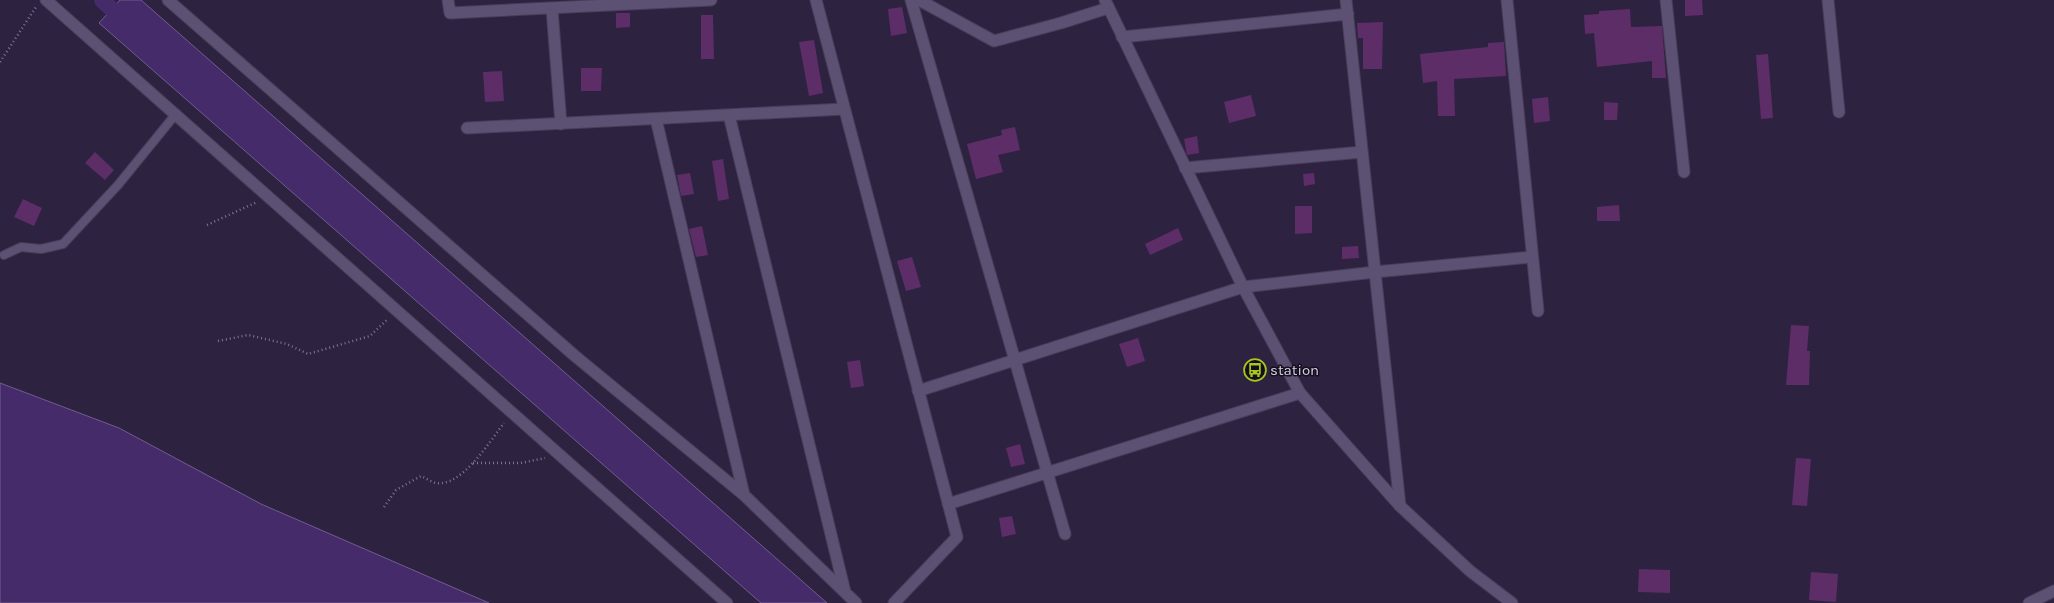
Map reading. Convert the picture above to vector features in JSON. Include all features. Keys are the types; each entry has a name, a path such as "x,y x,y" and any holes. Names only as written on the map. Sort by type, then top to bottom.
{"street":[{"path":"168,0 575,356 744,495 856,603"},
{"path":"448,0 450,13 711,0"},
{"path":"816,0 957,537 894,603"},
{"path":"911,0 1065,534"},
{"path":"919,0 994,41 1061,23 1106,4 1243,287 1300,393 1400,506 1470,571 1512,603"},
{"path":"1346,0 1400,506"},
{"path":"1506,0 1538,312"},
{"path":"1666,0 1684,172"},
{"path":"1828,0 1839,112"},
{"path":"42,3 175,115 727,603"},
{"path":"552,9 561,124"},
{"path":"1122,37 1348,14"},
{"path":"467,128 844,109"},
{"path":"729,115 845,592"},
{"path":"656,118 744,495"},
{"path":"1185,168 1362,152"},
{"path":"918,391 1014,359 1243,287 1375,272 1532,257"},
{"path":"948,504 1300,393"},
{"path":"2029,603 2054,591"}],"lane":[{"path":"4,255 21,247 41,249 63,244 118,185 175,115"}],"path":[{"path":"0,62 42,3"},
{"path":"207,225 268,197"},
{"path":"218,341 248,335 287,344 308,354 370,336 397,311"},
{"path":"384,507 396,490 421,476 436,483 456,478 472,463 512,413"},
{"path":"472,463 521,463 560,455"}],"shaded area":[{"path":"120,0 141,0 827,603 761,603 99,23"},
{"path":"0,383 119,428 261,504 489,603 0,603"}],"building":[{"path":"1685,0 1702,0 1703,15 1685,16"},
{"path":"902,7 907,33 891,36 888,9"},
{"path":"1630,9 1631,27 1662,26 1666,78 1652,78 1652,61 1597,67 1594,33 1585,34 1584,15 1599,14 1599,11"},
{"path":"616,13 630,13 630,27 616,28"},
{"path":"701,15 713,15 714,59 701,59"},
{"path":"1383,22 1382,69 1363,69 1363,38 1358,38 1357,23"},
{"path":"814,40 823,93 809,96 799,42"},
{"path":"1504,42 1506,76 1454,79 1455,116 1438,116 1437,81 1423,83 1420,54 1488,47 1488,43"},
{"path":"1768,54 1773,118 1761,119 1756,55"},
{"path":"581,68 602,68 601,91 581,91"},
{"path":"502,71 504,101 485,102 483,72"},
{"path":"1251,95 1256,116 1229,123 1224,102"},
{"path":"1548,97 1550,121 1534,123 1532,99"},
{"path":"1604,102 1618,103 1617,120 1604,120"},
{"path":"1015,127 1020,150 998,155 1003,172 976,179 967,144 1002,135 1001,130"},
{"path":"1197,136 1199,153 1187,155 1184,139"},
{"path":"95,152 114,170 105,180 85,163"},
{"path":"723,159 729,199 718,201 712,161"},
{"path":"690,173 694,194 681,196 677,175"},
{"path":"1314,173 1315,184 1304,186 1303,174"},
{"path":"23,199 42,208 34,226 14,217"},
{"path":"1619,205 1620,221 1597,221 1597,207"},
{"path":"1295,206 1312,206 1312,233 1295,234"},
{"path":"702,226 708,255 696,257 689,229"},
{"path":"1178,228 1183,240 1150,255 1145,244"},
{"path":"1358,246 1359,258 1342,259 1342,247"},
{"path":"912,257 921,287 906,291 897,261"},
{"path":"1791,325 1809,326 1807,351 1810,351 1809,385 1786,385"},
{"path":"1138,338 1145,361 1127,367 1119,344"},
{"path":"860,360 864,386 851,388 847,362"},
{"path":"1020,444 1025,464 1011,467 1006,448"},
{"path":"1796,458 1811,459 1807,506 1792,505"},
{"path":"1012,516 1016,534 1002,537 999,518"},
{"path":"1639,569 1670,570 1670,593 1638,592"},
{"path":"1811,572 1838,574 1836,602 1809,600"}],"waterway":[{"path":"102,0 128,24"}],"place":[{"name":"station","path":"1255,370"}]}
